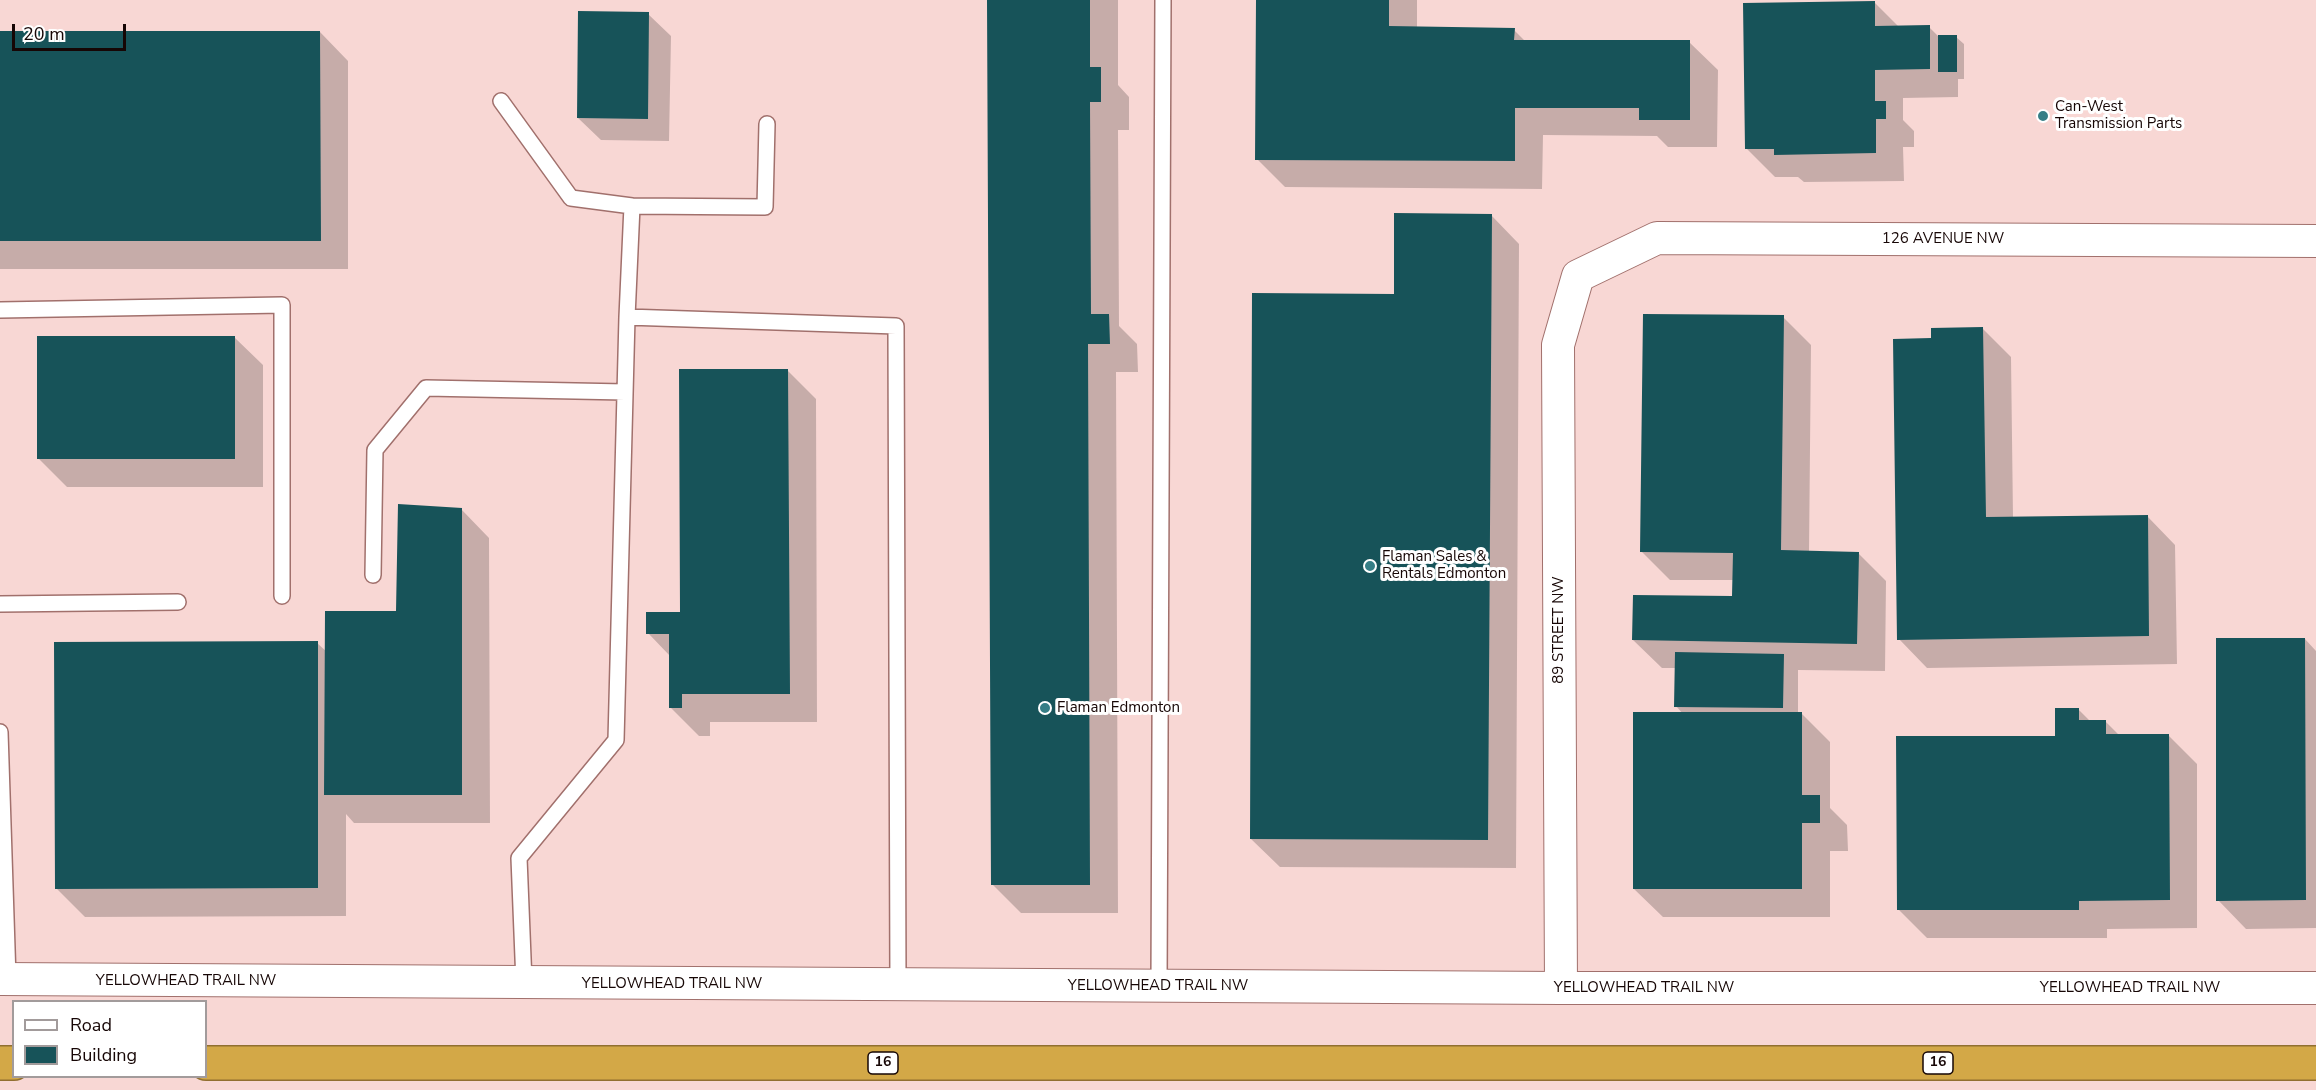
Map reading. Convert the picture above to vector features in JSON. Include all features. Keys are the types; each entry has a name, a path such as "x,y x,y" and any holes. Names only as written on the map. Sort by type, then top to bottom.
{"highway":[{"name":"16","path":"207,1063 2316,1063"}],"street":[{"name":"126 AVENUE NW","path":"1578,276 1657,238 2316,241"},
{"name":"89 STREET NW","path":"1561,988 1558,345 1578,276"},
{"name":"YELLOWHEAD TRAIL NW","path":"4,979 1561,988 2316,988"}],"lane":[{"path":"1159,985 1163,0"},
{"path":"501,101 571,198 632,206 765,207 767,124"},
{"path":"524,983 519,858 616,740 632,206"},
{"path":"0,310 282,305 282,596"},
{"path":"627,316 896,326 898,985"},
{"path":"373,575 375,450 426,388 625,392"},
{"path":"0,604 178,602"},
{"path":"0,732 4,979"}],"building":[{"path":"987,0 1090,0 1090,67 1101,67 1101,102 1090,102 1091,314 1109,314 1110,344 1088,344 1090,885 991,885"},
{"path":"1256,0 1389,0 1389,26 1515,28 1514,40 1690,40 1690,120 1639,120 1639,108 1515,108 1515,161 1255,160"},
{"path":"1875,1 1875,26 1930,25 1930,69 1875,70 1875,101 1886,101 1886,119 1876,119 1876,153 1774,155 1774,149 1745,149 1743,3"},
{"path":"578,11 649,12 648,119 577,118"},
{"path":"0,31 320,31 321,241 0,241"},
{"path":"1938,35 1957,35 1957,72 1938,72"},
{"name":"Flaman Sales & Rentals Edmonton","path":"1394,213 1492,214 1488,840 1250,839 1252,293 1394,294"},
{"path":"1643,314 1784,315 1781,550 1859,552 1857,644 1632,640 1633,595 1732,596 1733,553 1640,552"},
{"path":"1983,327 1986,517 2148,515 2149,636 1897,640 1893,339 1931,338 1931,328"},
{"path":"37,336 235,336 235,459 37,459"},
{"path":"679,369 788,369 790,694 682,694 682,708 669,708 669,634 646,634 646,612 680,612"},
{"path":"398,504 462,508 462,795 324,795 325,611 396,611"},
{"path":"2216,638 2305,638 2306,900 2216,901"},
{"path":"318,641 318,888 55,889 54,642"},
{"path":"1675,652 1784,654 1783,708 1674,707"},
{"path":"2055,708 2079,708 2079,720 2106,720 2106,734 2169,734 2170,900 2079,901 2079,910 1897,910 1896,736 2055,736"},
{"path":"1633,712 1802,712 1802,795 1820,795 1820,823 1802,823 1802,889 1633,889"}],"place":[{"name":"Can-West Transmission Parts","path":"2043,116"},
{"name":"Flaman Sales & Rentals Edmonton","path":"1370,566"},
{"name":"Flaman Edmonton","path":"1045,708"}]}
